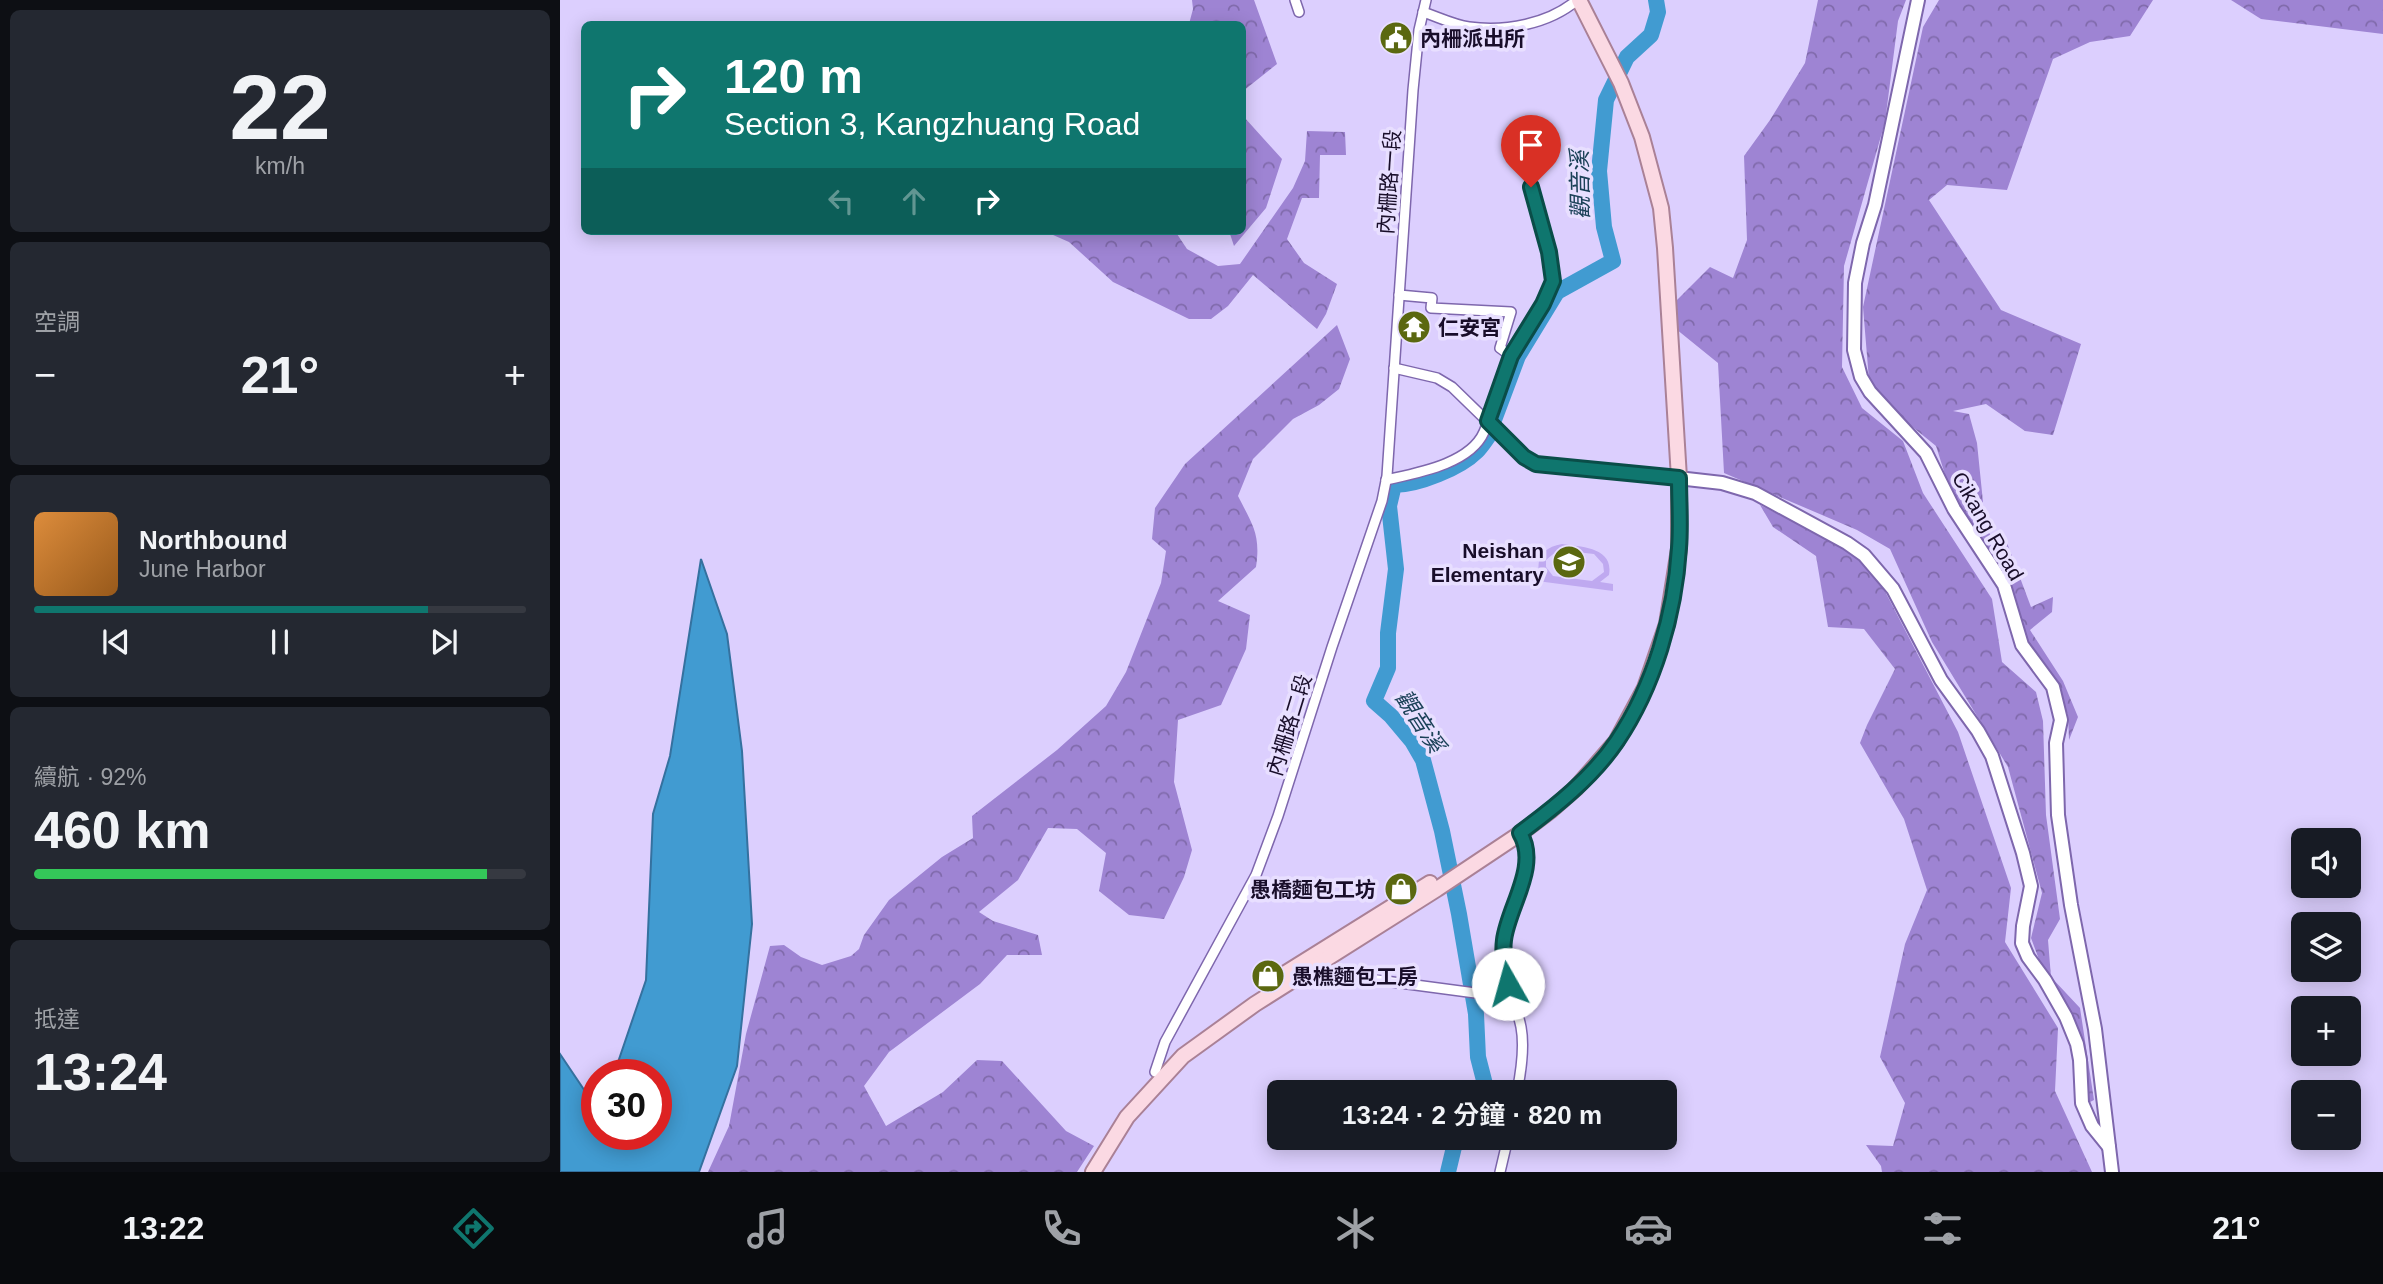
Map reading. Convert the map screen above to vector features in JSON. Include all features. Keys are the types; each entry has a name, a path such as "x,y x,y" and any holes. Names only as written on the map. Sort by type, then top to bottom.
{"main road":[{"path":"1093,1172 1126,1117 1183,1056 1255,1004 1520,833 1576,788 1616,742 1645,688 1667,624 1676,578 1680,521 1674,478 1657,246 1645,176 1621,95 1574,1"},
{"path":"1084,1172 1115,1121 1155,1072 1202,1031 1276,979 1517,826 1548,803 1592,758 1624,712 1659,619 1670,549 1674,478"}],"street":[{"path":"1295,0 1298,12"},
{"name":"內柵路一段","path":"1394,368 1413,90 1419,30 1426,0"},
{"name":"Cikang Road","path":"1919,0 1875,205 1863,243 1855,283 1854,350 1861,377 1870,392 1926,453 1954,509 2004,585 2022,645 2053,687 2061,720 2056,754 2058,815 2071,905 2095,1029 2112,1172"},
{"path":"1423,12 1469,27 1509,28 1547,18 1574,1"},
{"path":"1386,480 1420,473 1450,462 1473,447 1484,434 1511,356 1543,304 1553,281 1549,252 1531,187 1535,151"},
{"path":"1399,295 1432,298 1432,308 1511,312 1500,348 1511,356"},
{"path":"1394,368 1437,378 1452,387 1524,457 1536,464 1722,483 1755,493 1864,555 1893,589 1941,680 1978,731 1992,756 2031,887 2022,943 2066,1017 2080,1059 2082,1103 2092,1126 2109,1147"},
{"name":"內柵路二段","path":"1155,1072 1165,1042 1256,875 1278,816 1382,501 1394,368"},
{"path":"1520,833 1527,855 1504,939 1504,968 1521,1029 1520,1080"},
{"path":"1310,971 1513,999"},
{"path":"1500,1172 1505,1150"}],"green space":[{"path":"1192,0 1254,0 1277,64 1246,89 1246,21 1190,21"},
{"path":"1818,0 1906,0 1898,21 1885,122 1844,266 1842,367 1862,408 1903,441 1923,493 1992,599 2002,662 2036,692 2043,721 2046,815 2060,919 2048,940 2051,977 2080,1008 2094,1100 2088,1103 2084,1092 2083,1054 2047,981 2031,938 2042,893 2008,767 1932,642 1890,549 1857,530 1724,473 1718,363 1676,329 1672,305 1710,267 1733,278 1747,240 1744,156 1805,63"},
{"path":"1939,0 2153,0 2130,36 2090,42 2053,59 2007,190 1947,185 1929,200 2001,310 2081,344 2053,435 2025,431 1986,404 1953,411 1969,414 1977,443 1983,502 1976,508 1993,540 2007,543 2031,607 2053,597 2052,612 2030,630 2063,681 2078,717 2069,740 2068,715 2045,667 2025,646 2015,601 1954,503 1936,446 1888,407 1869,380 1863,307 1923,27"},
{"path":"2231,0 2383,0 2383,34 2261,19"},
{"path":"1246,119 1282,159 1266,208 1246,232"},
{"path":"1307,131 1345,132 1346,155 1320,155 1319,198 1302,198 1287,239 1304,263 1337,284 1326,314 1317,329 1253,275 1228,306 1211,319 1189,319 1113,282 1069,242 1053,235 1178,235 1187,249 1218,266 1240,264 1293,188 1305,161"},
{"path":"1230,235 1243,235 1234,246"},
{"path":"1337,325 1350,359 1339,389 1319,405 1293,419 1253,459 1238,496 1256,537 1256,567 1218,601 1250,615 1246,649 1221,705 1178,720 1174,782 1192,850 1184,877 1164,919 1129,915 1099,891 1106,853 1077,829 1048,828 1018,880 979,912 993,921 1038,935 1042,955 1007,955 980,984 889,1052 864,1086 886,1126 943,1092 977,1060 1002,1061 1066,1131 1094,1146 1077,1172 708,1172 729,1126 746,1034 770,946 784,945 801,957 822,965 851,956 859,949 864,935 889,900 942,857 973,838 972,816 1057,750 1106,706 1126,672 1161,583 1166,551 1152,539 1155,508 1185,464"},
{"path":"1760,505 1851,550 1876,574 1958,732 2011,888 2005,942 2058,1028 2055,1091 2092,1172 1882,1172 1881,1166 1866,1145 1893,1146 1905,1103 1880,1057 1905,944 1927,890 1904,819 1860,743 1895,669 1864,629 1828,627 1816,556 1773,527"}],"shaded area":[{"path":"1556,545 1578,546 1601,554 1609,566 1609,575 1600,582 1613,584 1613,591 1523,579 1524,572 1539,573 1540,557","holes":["1558,550 1594,554 1603,564 1604,572 1592,581 1553,576 1546,567 1546,560"]}],"water":[{"path":"701,559 727,634 742,751 752,924 737,1066 699,1172 560,1172 560,1054 581,1085 581,1150 672,1150 672,1059 619,1059 646,980 653,814 670,756"}],"waterway":[{"name":"觀音溪","path":"1494,420 1518,356 1557,292 1613,261 1604,227 1599,171 1606,100 1627,57 1651,35 1658,12 1656,0"},
{"name":"觀音溪","path":"1484,1080 1478,1057 1476,1014 1459,914 1442,831 1423,760 1412,741 1374,701 1388,668 1388,633 1396,569 1389,506 1394,485 1426,479 1450,469 1477,451 1491,433"},
{"name":"觀音溪","path":"1448,1172 1453,1150"}],"place":[{"name":"內柵派出所","path":"1396,38"},
{"name":"仁安宮","path":"1414,327"},
{"name":"Neishan Elementary","path":"1569,562"},
{"name":"愚橋麵包工坊","path":"1401,889"},
{"name":"愚樵麵包工房","path":"1268,976"}],"route":[{"path":"1508,984 1504,968 1504,939 1527,855 1520,833 1576,788 1616,742 1629,720 1645,688 1667,624 1676,578 1680,521 1679,478 1536,464 1524,457 1488,421 1511,356 1543,304 1553,281 1549,252 1531,187"}]}
